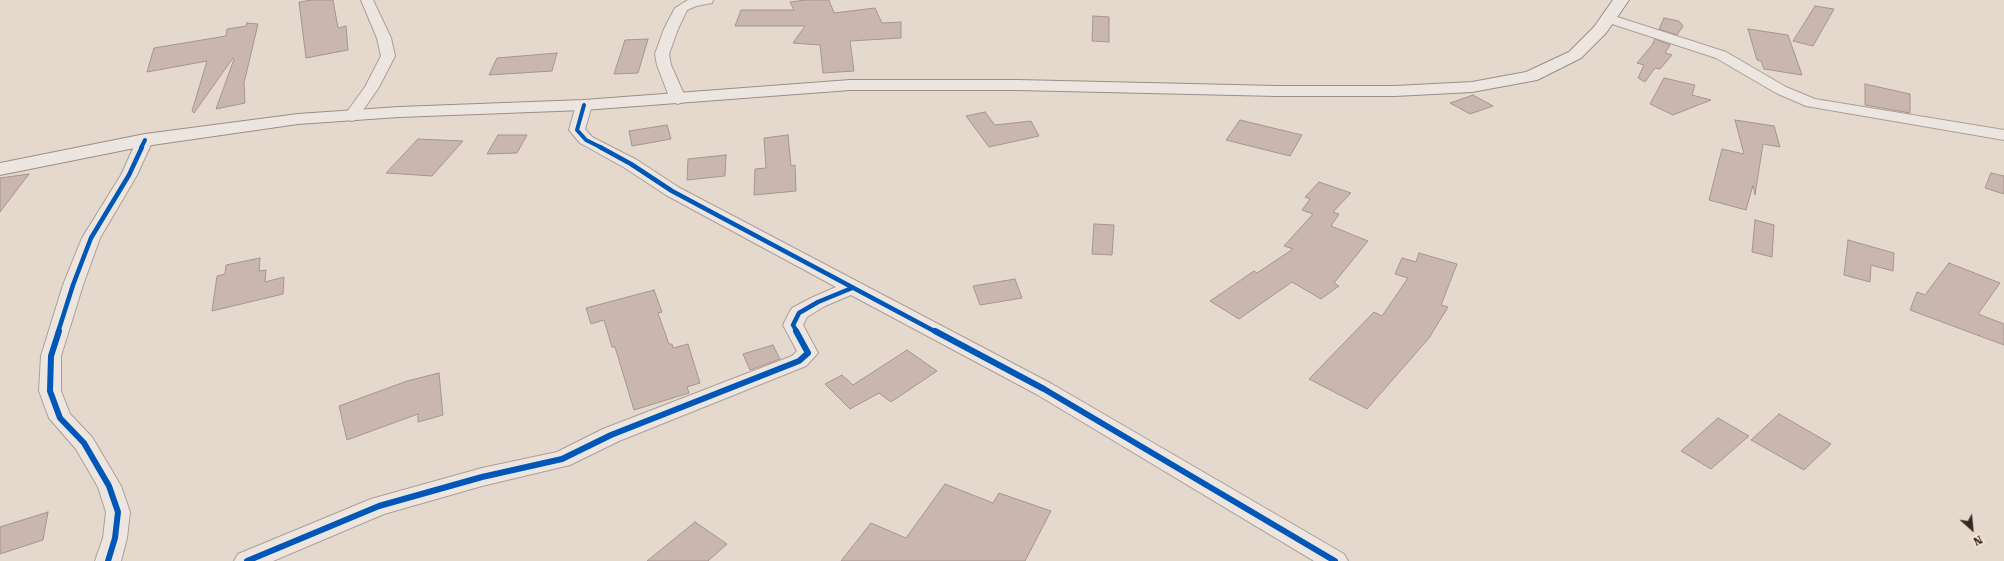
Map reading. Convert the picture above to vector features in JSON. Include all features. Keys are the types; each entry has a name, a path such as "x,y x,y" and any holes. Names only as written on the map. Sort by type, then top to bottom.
{"main road":[{"path":"0,168 145,140 298,119 399,112 584,105 850,85 916,84 1277,91 1395,91 1472,87 1531,76 1575,55 1600,30 1621,0"}],"street":[{"path":"352,116 372,87 388,56 384,38 367,0"},
{"path":"678,99 664,65 662,54 668,41 671,29 682,8 692,3 707,0"},
{"path":"1608,18 1721,55 1781,90 1812,103 2004,135"},
{"path":"584,105 577,130 586,140 631,164 672,190 852,288 1044,389 1335,561"},
{"path":"108,561 115,538 118,512 109,486 84,443 60,418 50,391 51,356 73,285 91,238 129,175 145,140"},
{"path":"247,561 379,506 482,477 562,459 611,435 799,361 808,353 793,325 799,313 818,302 852,288"}],"building":[{"path":"312,0 333,0 338,28 346,26 348,50 306,58 299,2"},
{"path":"829,0 834,13 875,8 882,23 901,22 901,38 850,41 854,71 823,73 820,45 793,43 805,26 735,26 741,10 794,10 790,2"},
{"path":"1815,6 1834,9 1813,46 1793,41"},
{"path":"1093,16 1109,17 1109,42 1092,41"},
{"path":"1664,18 1679,21 1683,26 1677,35 1659,29"},
{"path":"247,23 258,24 244,83 245,103 216,109 234,59 233,58 194,113 192,111 207,61 147,72 154,48 226,36 227,29 246,26"},
{"path":"1748,29 1788,35 1802,75 1764,69 1761,61 1757,60"},
{"path":"648,39 638,73 614,74 625,40"},
{"path":"1655,39 1670,45 1665,53 1672,55 1660,69 1655,68 1645,82 1638,78 1644,65 1637,63"},
{"path":"557,53 552,71 489,75 497,58"},
{"path":"1664,78 1695,85 1692,95 1711,100 1673,115 1650,104"},
{"path":"1865,84 1910,94 1910,113 1865,105"},
{"path":"1473,95 1493,106 1470,114 1450,103"},
{"path":"985,112 995,125 1031,121 1039,136 989,147 966,116"},
{"path":"1240,120 1302,135 1290,156 1226,140"},
{"path":"1735,120 1774,126 1780,147 1763,144 1755,195 1753,185 1746,210 1709,200 1722,149 1744,154"},
{"path":"667,125 671,139 632,146 629,131"},
{"path":"498,135 527,135 517,153 487,154"},
{"path":"788,135 791,166 795,165 796,191 754,195 755,169 766,168 764,138"},
{"path":"418,139 463,141 432,176 386,173"},
{"path":"726,155 725,176 687,180 688,159"},
{"path":"1991,173 2004,176 2004,194 1985,188"},
{"path":"29,174 0,212 0,178"},
{"path":"1319,182 1351,193 1333,212 1339,214 1331,226 1368,241 1334,283 1339,286 1321,299 1292,282 1239,319 1210,301 1254,271 1257,273 1293,249 1284,246 1313,214 1302,210 1310,199 1305,197"},
{"path":"1755,220 1774,225 1772,257 1752,252"},
{"path":"1094,224 1114,225 1112,255 1092,254"},
{"path":"1848,240 1894,253 1893,271 1871,265 1870,282 1844,275"},
{"path":"1419,253 1457,264 1441,305 1448,307 1429,338 1367,409 1309,379 1374,312 1382,316 1408,278 1395,274 1402,258 1416,262"},
{"path":"260,258 259,271 266,270 265,282 284,277 283,294 212,311 217,276 225,274 226,265"},
{"path":"1949,263 2000,283 1978,314 2004,324 2004,345 1910,310 1917,292 1925,295"},
{"path":"1015,279 1022,298 980,305 973,286"},
{"path":"654,290 662,312 658,313 669,344 672,344 673,348 688,344 700,383 687,387 689,393 634,410 615,347 612,347 604,320 591,324 586,308"},
{"path":"773,345 780,359 750,370 743,354"},
{"path":"907,350 937,371 891,402 879,393 850,409 825,384 842,375 853,385"},
{"path":"439,373 443,415 418,422 418,414 347,440 339,406 407,381"},
{"path":"1779,414 1831,444 1804,470 1751,440"},
{"path":"1718,418 1749,436 1711,469 1681,451"},
{"path":"945,484 993,503 999,493 1051,511 1025,561 841,561 871,523 906,538"},
{"path":"48,512 43,540 0,554 0,527"},
{"path":"695,522 727,544 708,561 647,561"}],"cycle path":[{"path":"584,105 577,130 586,140 631,164 672,191 1044,389 1335,561"},
{"path":"108,561 115,538 118,512 109,486 84,443 60,418 50,391 51,356 73,285 91,238 129,175 145,140"},
{"path":"247,561 379,506 482,477 562,459 611,435 799,361 808,353 793,325 799,313 818,302 852,288"}]}
